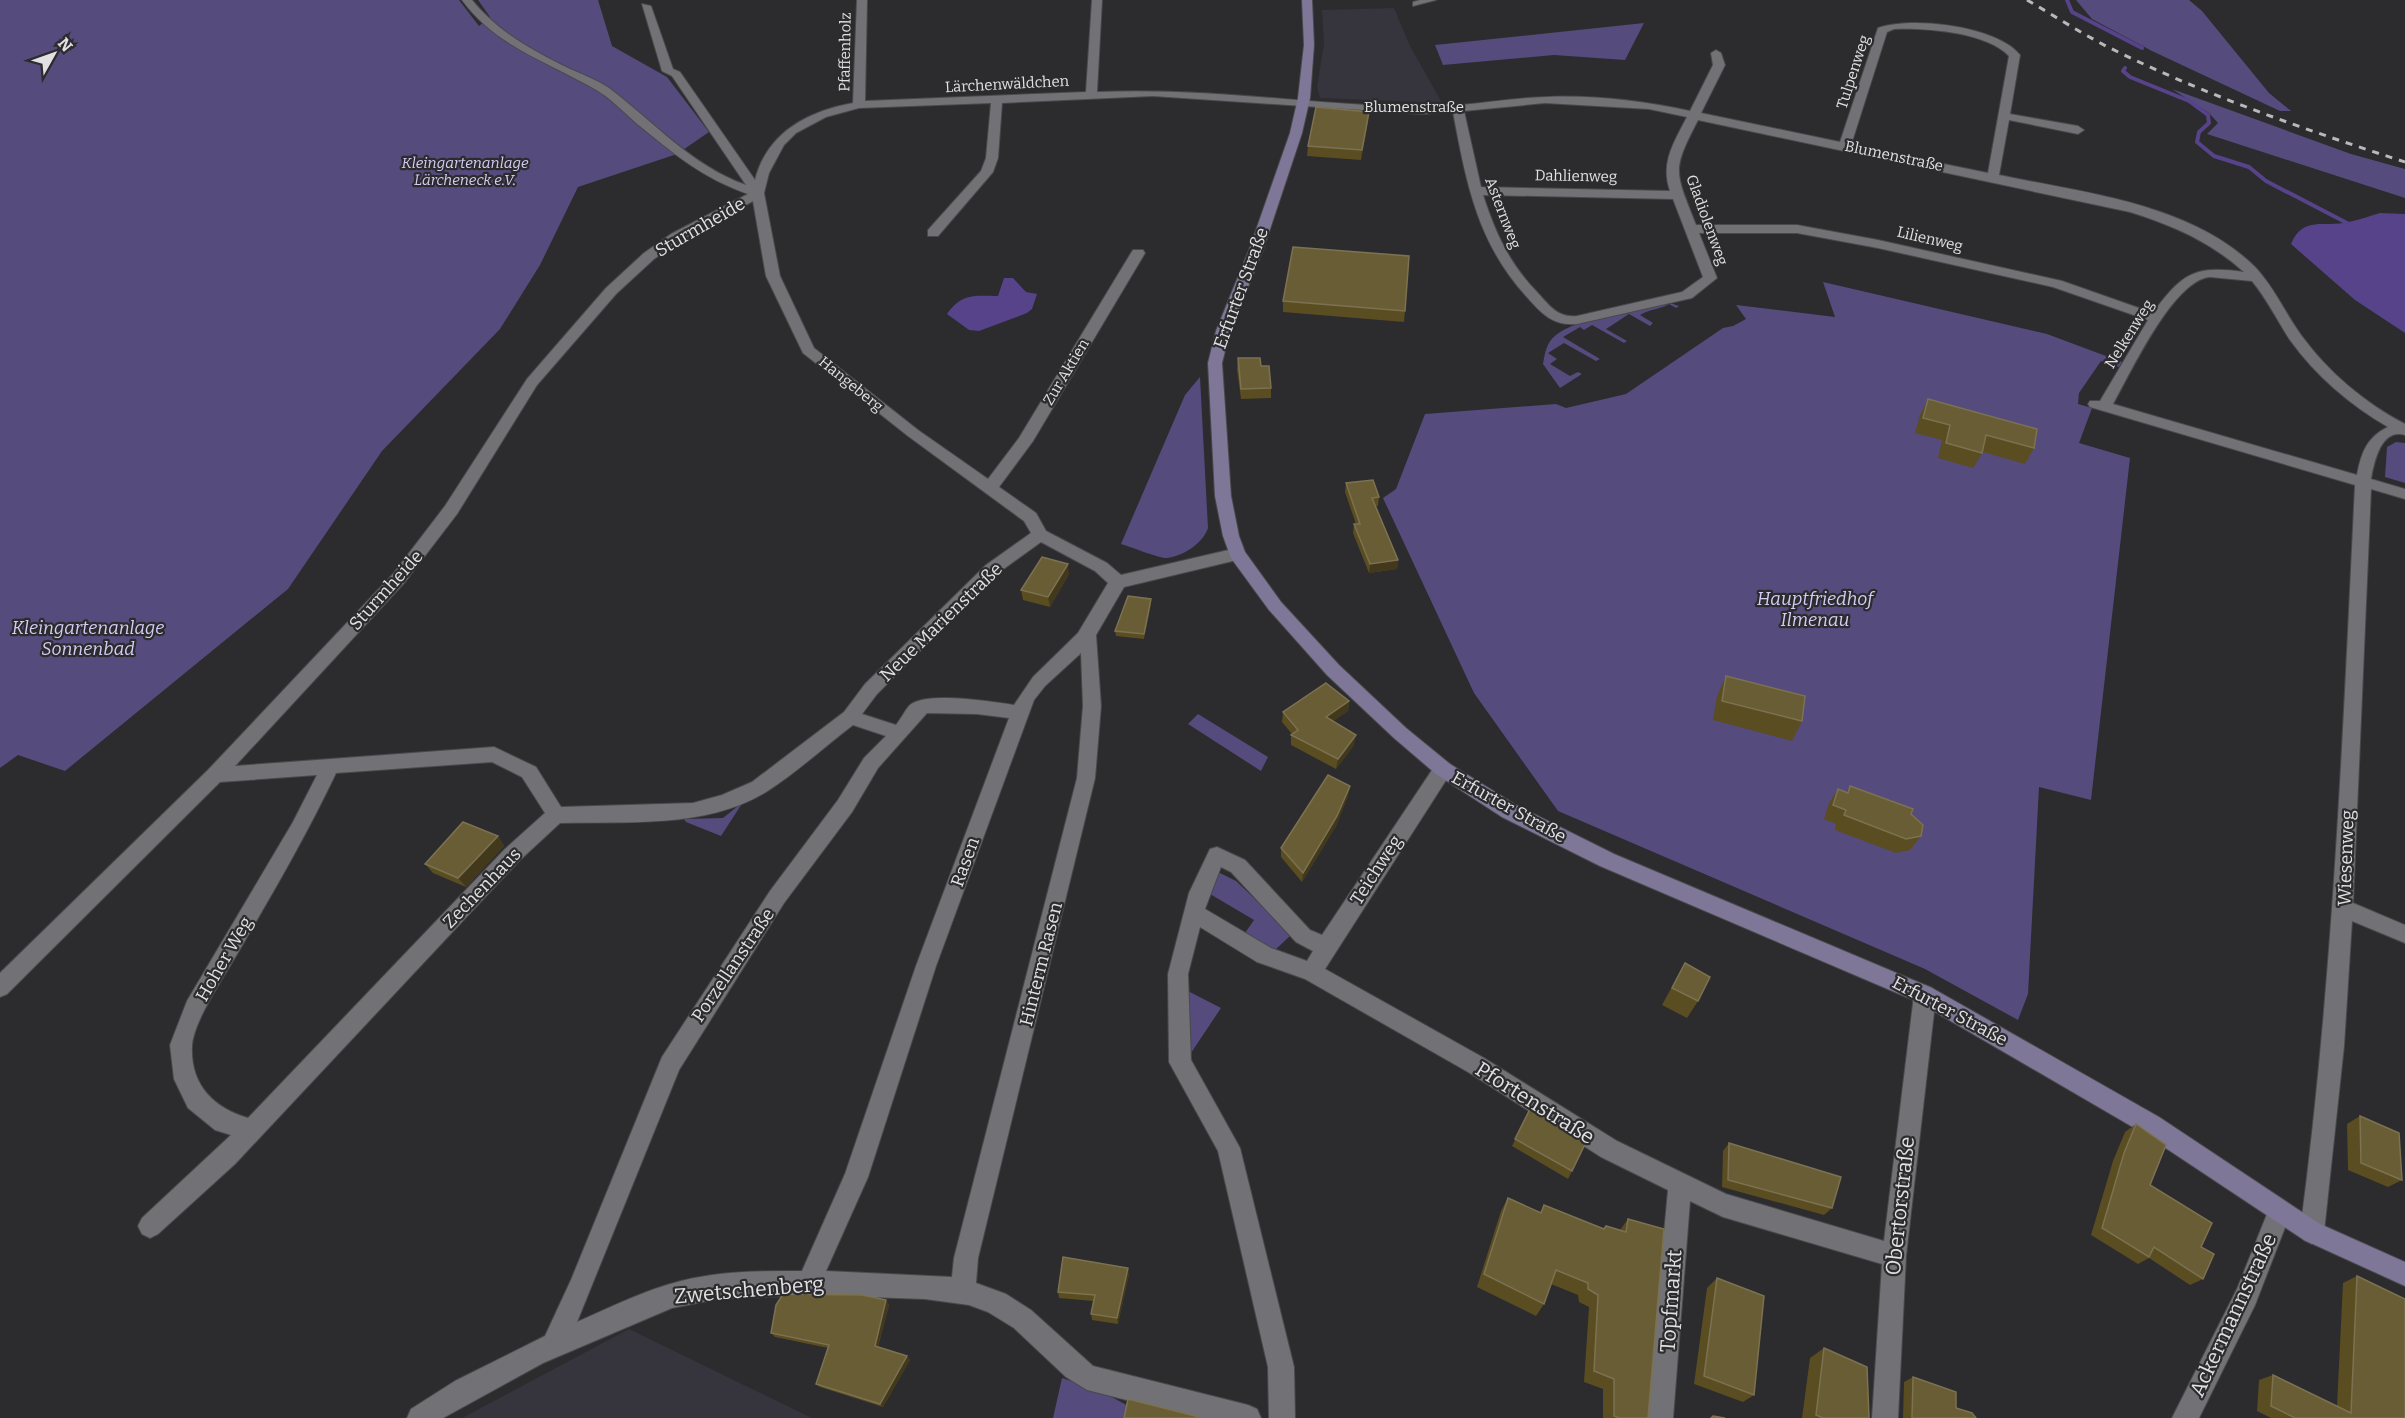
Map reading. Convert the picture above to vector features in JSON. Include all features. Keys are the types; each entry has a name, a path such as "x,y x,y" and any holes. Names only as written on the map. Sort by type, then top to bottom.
{"main road":[{"name":"Erfurter Straße","path":"1307,0 1309,45 1303,105 1296,133 1256,250 1223,331 1215,363 1223,496 1237,554 1275,606 1333,670 1443,770 1509,811 1607,860 1925,994 2142,1119 2312,1232 2405,1274"}],"street":[{"path":"467,0 481,18 497,31 541,58 603,89 682,155 721,180 758,193"},
{"name":"Pfaffenholz","path":"859,105 862,0"},
{"path":"1091,95 1097,0"},
{"path":"1417,4 1431,0"},
{"name":"Hangeberg","path":"646,6 668,71 676,74 758,193 773,276 808,350 913,433 990,487 1029,518 1040,535 1101,567 1118,582"},
{"name":"Tulpenweg","path":"1845,146 1882,30 1896,24 1913,24 1992,39 2009,46 2015,55 1993,177"},
{"name":"Gladiolenweg","path":"1687,295 1710,278 1677,195 1672,178 1673,157 1719,65 1716,53"},
{"name":"Lärchenwäldchen","path":"758,193 762,171 777,147 797,125 831,109 859,105 1153,93 1303,105"},
{"path":"933,233 987,172 992,158 997,100"},
{"name":"Blumenstraße","path":"1303,105 1380,110 1458,109 1578,100 1637,104 1695,114 2096,199 2165,219 2220,246 2242,262 2256,277 2298,341 2340,387 2402,429"},
{"name":"Asternweg","path":"1458,109 1475,191 1489,230 1508,269 1546,312 1559,320 1577,320 1687,295"},
{"path":"2004,116 2078,130"},
{"name":"Dahlienweg","path":"1475,191 1677,195"},
{"name":"Sturmheide","path":"0,987 214,775 375,604 428,543 532,382 611,291 635,268 676,237 758,193"},
{"name":"Lilienweg","path":"1691,229 1797,229 1878,244 2057,284 2155,318"},
{"name":"Zur Aktien","path":"990,487 1025,441 1138,253"},
{"name":"Nelkenweg","path":"2256,277 2202,274 2194,276 2155,318 2100,405 2363,483"},
{"name":"Blumenstraße","path":"2363,483 2369,447 2383,434 2402,429"},
{"path":"2363,483 2405,495"},
{"name":"Wiesenweg","path":"2312,1232 2321,1167 2345,909 2363,483"},
{"name":"Neue Marienstraße","path":"556,814 693,811 726,802 759,787 816,746 850,717 871,689 993,569 1040,535"},
{"path":"1118,582 1237,554"},
{"name":"Rasen","path":"809,1282 856,1177 926,966 1021,713 1036,681 1072,653 1087,635 1107,593 1118,582"},
{"name":"Hinterm Rasen","path":"963,1290 966,1258 1086,778 1092,737 1093,680 1087,635"},
{"name":"Porzellanstraße","path":"554,1344 580,1288 670,1064 694,1023 777,897 845,806 871,763 900,733 917,710 924,706 977,707 1021,713"},
{"path":"850,717 900,733"},
{"path":"214,775 494,754 529,772 556,814"},
{"name":"Hoher Weg","path":"252,1130 223,1122 196,1100 185,1079 181,1046 195,1008 300,828 330,767"},
{"name":"Teichweg","path":"1312,972 1326,947 1443,770"},
{"name":"Zechenhaus","path":"150,1226 227,1156 512,855 556,814"},
{"path":"1282,1418 1281,1367 1229,1148 1180,1062 1178,974 1199,893 1217,855 1238,866 1303,936 1326,947"},
{"path":"2345,909 2405,934"},
{"name":"Pfortenstraße","path":"1193,912 1264,956 1312,972 1476,1065 1609,1149 1722,1205 1894,1256"},
{"name":"Obertorstraße","path":"1885,1418 1894,1256 1925,994"},
{"name":"Topfmarkt","path":"1660,1418 1680,1183"},
{"name":"Ackermannstraße","path":"2185,1418 2246,1296 2279,1212"},
{"name":"Zwetschenberg","path":"420,1418 505,1367 662,1297 695,1290 809,1282 963,1290 996,1302 1020,1316 1042,1334 1071,1365 1088,1377 1248,1418"}],"shaded area":[{"path":"1394,8 1410,46 1442,103 1320,98 1317,87 1324,44 1322,10"},
{"path":"2380,213 2405,214 2405,333 2355,300 2291,244 2296,235 2308,226 2348,222"},
{"path":"1004,278 1013,278 1026,292 1037,294 1032,309 1027,313 979,331 969,330 947,314 963,299 975,296 998,296"},
{"path":"629,1329 812,1418 462,1418"}],"green space":[{"path":"0,0 459,0 479,26 490,17 478,0 598,0 612,46 667,77 709,132 677,154 578,187 540,265 500,329 382,451 288,589 65,771 18,755 0,768"},
{"path":"2076,0 2189,0 2202,11 2269,93 2291,111 2280,111 2152,51 2092,19"},
{"path":"1644,23 1625,60 1554,55 1443,65 1435,45"},
{"path":"2172,89 2351,154 2405,169 2405,198 2207,134 2218,123 2209,113"},
{"name":"Hauptfriedhof Ilmenau","path":"1823,282 2047,334 2122,362 2119,367 2101,361 2079,393 2078,404 2092,408 2079,443 2130,458 2091,800 2039,787 2028,994 2018,1020 1925,969 1558,811 1474,693 1383,498 1396,489 1425,414 1556,404 1566,408 1626,394 1723,328 1746,319 1736,305 1835,317"},
{"path":"1667,302 1679,306 1676,308 1669,304 1640,315 1653,323 1650,326 1629,314 1606,329 1627,341 1624,343 1592,325 1584,330 1580,327 1563,337 1600,359 1596,361 1564,343 1548,353 1557,359 1550,364 1570,376 1578,372 1582,374 1560,388 1543,364 1550,341 1566,329 1593,319"},
{"path":"1200,377 1208,528 1206,534 1192,548 1180,555 1167,558 1121,544 1185,395"},
{"path":"2396,442 2405,443 2405,483 2385,477 2387,447"},
{"path":"1198,714 1268,757 1261,771 1188,724"},
{"path":"743,802 721,836 686,822 684,819 723,818"},
{"path":"1216,871 1236,881 1292,934 1274,951 1245,933 1254,920 1210,894"},
{"path":"1184,989 1221,1008 1189,1056"},
{"path":"1062,1378 1099,1390 1130,1407 1127,1418 1053,1418"}],"building":[{"path":"1316,107 1369,112 1362,150 1308,146"},
{"path":"1293,247 1409,256 1405,311 1283,301"},
{"path":"1238,358 1260,358 1261,366 1269,366 1271,388 1241,389"},
{"path":"1928,399 2037,429 2034,448 1986,435 1982,453 1946,443 1950,425 1923,418"},
{"path":"1373,480 1379,497 1372,498 1398,560 1370,564 1354,524 1360,524 1346,483"},
{"path":"1042,557 1068,564 1048,597 1021,590"},
{"path":"1128,596 1151,599 1144,634 1115,631"},
{"path":"1726,676 1805,696 1802,721 1722,701"},
{"path":"1326,683 1349,701 1326,717 1356,735 1338,759 1291,735 1298,730 1283,712"},
{"path":"1328,775 1350,786 1337,816 1303,873 1281,848"},
{"path":"1850,786 1913,809 1911,814 1923,825 1921,836 1906,839 1844,815 1846,810 1833,805 1838,789 1848,793"},
{"path":"463,822 498,836 458,878 425,864"},
{"path":"1685,963 1710,977 1698,1001 1672,988"},
{"path":"1530,1109 1586,1142 1572,1171 1515,1139"},
{"path":"2360,1116 2399,1133 2402,1180 2361,1163"},
{"path":"2136,1124 2166,1145 2150,1185 2212,1223 2201,1247 2214,1254 2203,1279 2154,1247 2149,1257 2102,1228 2124,1153"},
{"path":"1729,1143 1841,1177 1832,1208 1728,1180"},
{"path":"1508,1198 1541,1213 1544,1205 1604,1229 1606,1226 1626,1232 1628,1219 1664,1229 1648,1418 1614,1416 1614,1379 1594,1371 1598,1295 1588,1289 1588,1283 1556,1270 1544,1304 1484,1274"},
{"path":"1063,1257 1128,1268 1117,1318 1091,1314 1095,1295 1058,1292"},
{"path":"2357,1276 2405,1299 2405,1418 2295,1418 2271,1406 2273,1375 2351,1413"},
{"path":"1717,1278 1764,1296 1754,1395 1704,1376"},
{"path":"783,1294 862,1295 886,1300 875,1346 907,1356 880,1404 816,1384 829,1345 771,1333 776,1305"},
{"path":"1824,1348 1867,1367 1869,1418 1823,1418 1816,1415"},
{"path":"1913,1377 1956,1392 1956,1408 1972,1413 1976,1418 1912,1418"},
{"path":"1128,1399 1203,1418 1124,1418"}],"waterway":[{"path":"2067,0 2072,12 2142,48"},
{"path":"2125,68 2123,71 2130,77 2189,101 2208,115 2209,123 2199,132 2197,142 2214,156 2249,167 2266,181 2347,223"}],"railway":[{"path":"2027,0 2106,46 2179,80 2291,123 2405,162"}],"park label":[{"name":"Kleingartenanlage Lärcheneck e.V.","path":"465,172"},
{"name":"Kleingartenanlage Sonnenbad","path":"88,638"}]}
